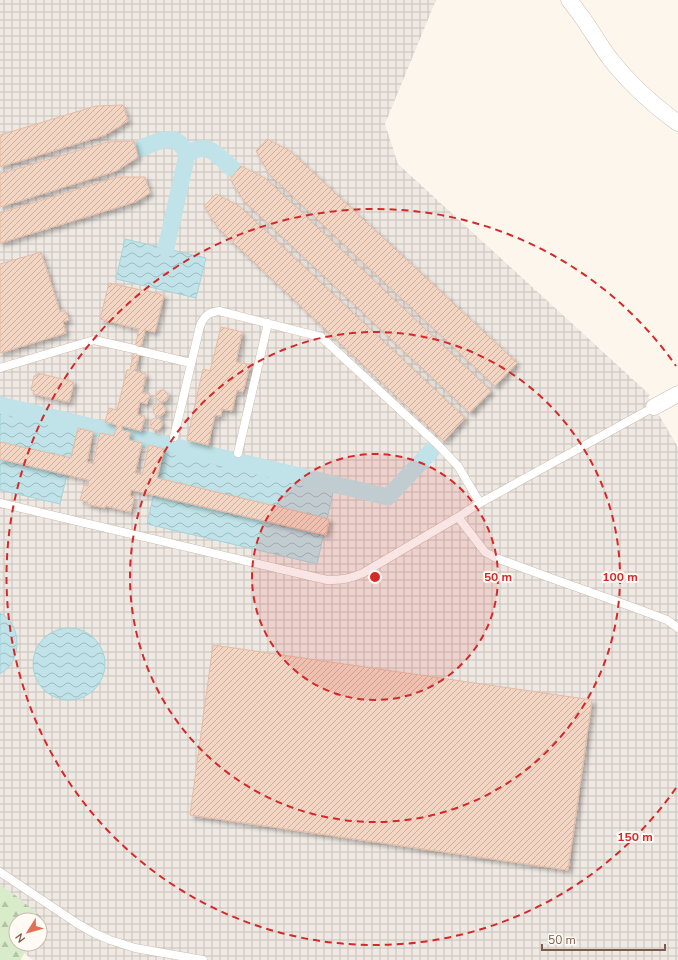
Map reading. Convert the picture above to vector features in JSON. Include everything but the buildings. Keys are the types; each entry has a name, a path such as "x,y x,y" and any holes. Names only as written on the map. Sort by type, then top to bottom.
{"street":[{"path":"569,0 610,60 643,95 678,123"},
{"path":"654,407 678,394"}],"lane":[{"path":"174,437 202,320 210,313 219,311 321,337 436,443 458,466 480,503"},
{"path":"238,453 268,323"},
{"path":"0,368 94,340 192,363"},
{"path":"0,503 327,580 340,580 363,573 480,503 654,407"},
{"path":"458,517 480,546 496,558 667,620 678,628"},
{"path":"0,872 78,924 110,940 135,948 203,960"}],"shaded area":[{"path":"0,0 436,0 385,124 398,164 650,395 648,397 678,447 678,960 33,960 22,952 48,952 48,912 8,912 8,941 0,935"}],"green space":[{"path":"0,885 35,912 8,912 8,952 25,952 21,959 22,960 0,960"}],"water":[{"path":"125,239 206,258 196,298 116,279"},
{"path":"0,410 78,428 60,504 0,490"},
{"path":"164,449 334,488 317,564 147,524"},
{"path":"0,613 12,624 17,638 17,646 8,668 0,674"},
{"path":"62,628 76,628 83,630 95,638 103,650 105,664 103,678 95,690 83,698 76,700 62,700 55,698 43,690 35,678 33,671 33,657 35,650 43,638 55,630"}],"waterway":[{"path":"141,148 161,141 173,140 178,142 183,147 187,155"},
{"path":"166,248 187,155 194,150 206,149 212,151 233,169"},
{"path":"0,405 388,497 432,450"}]}
